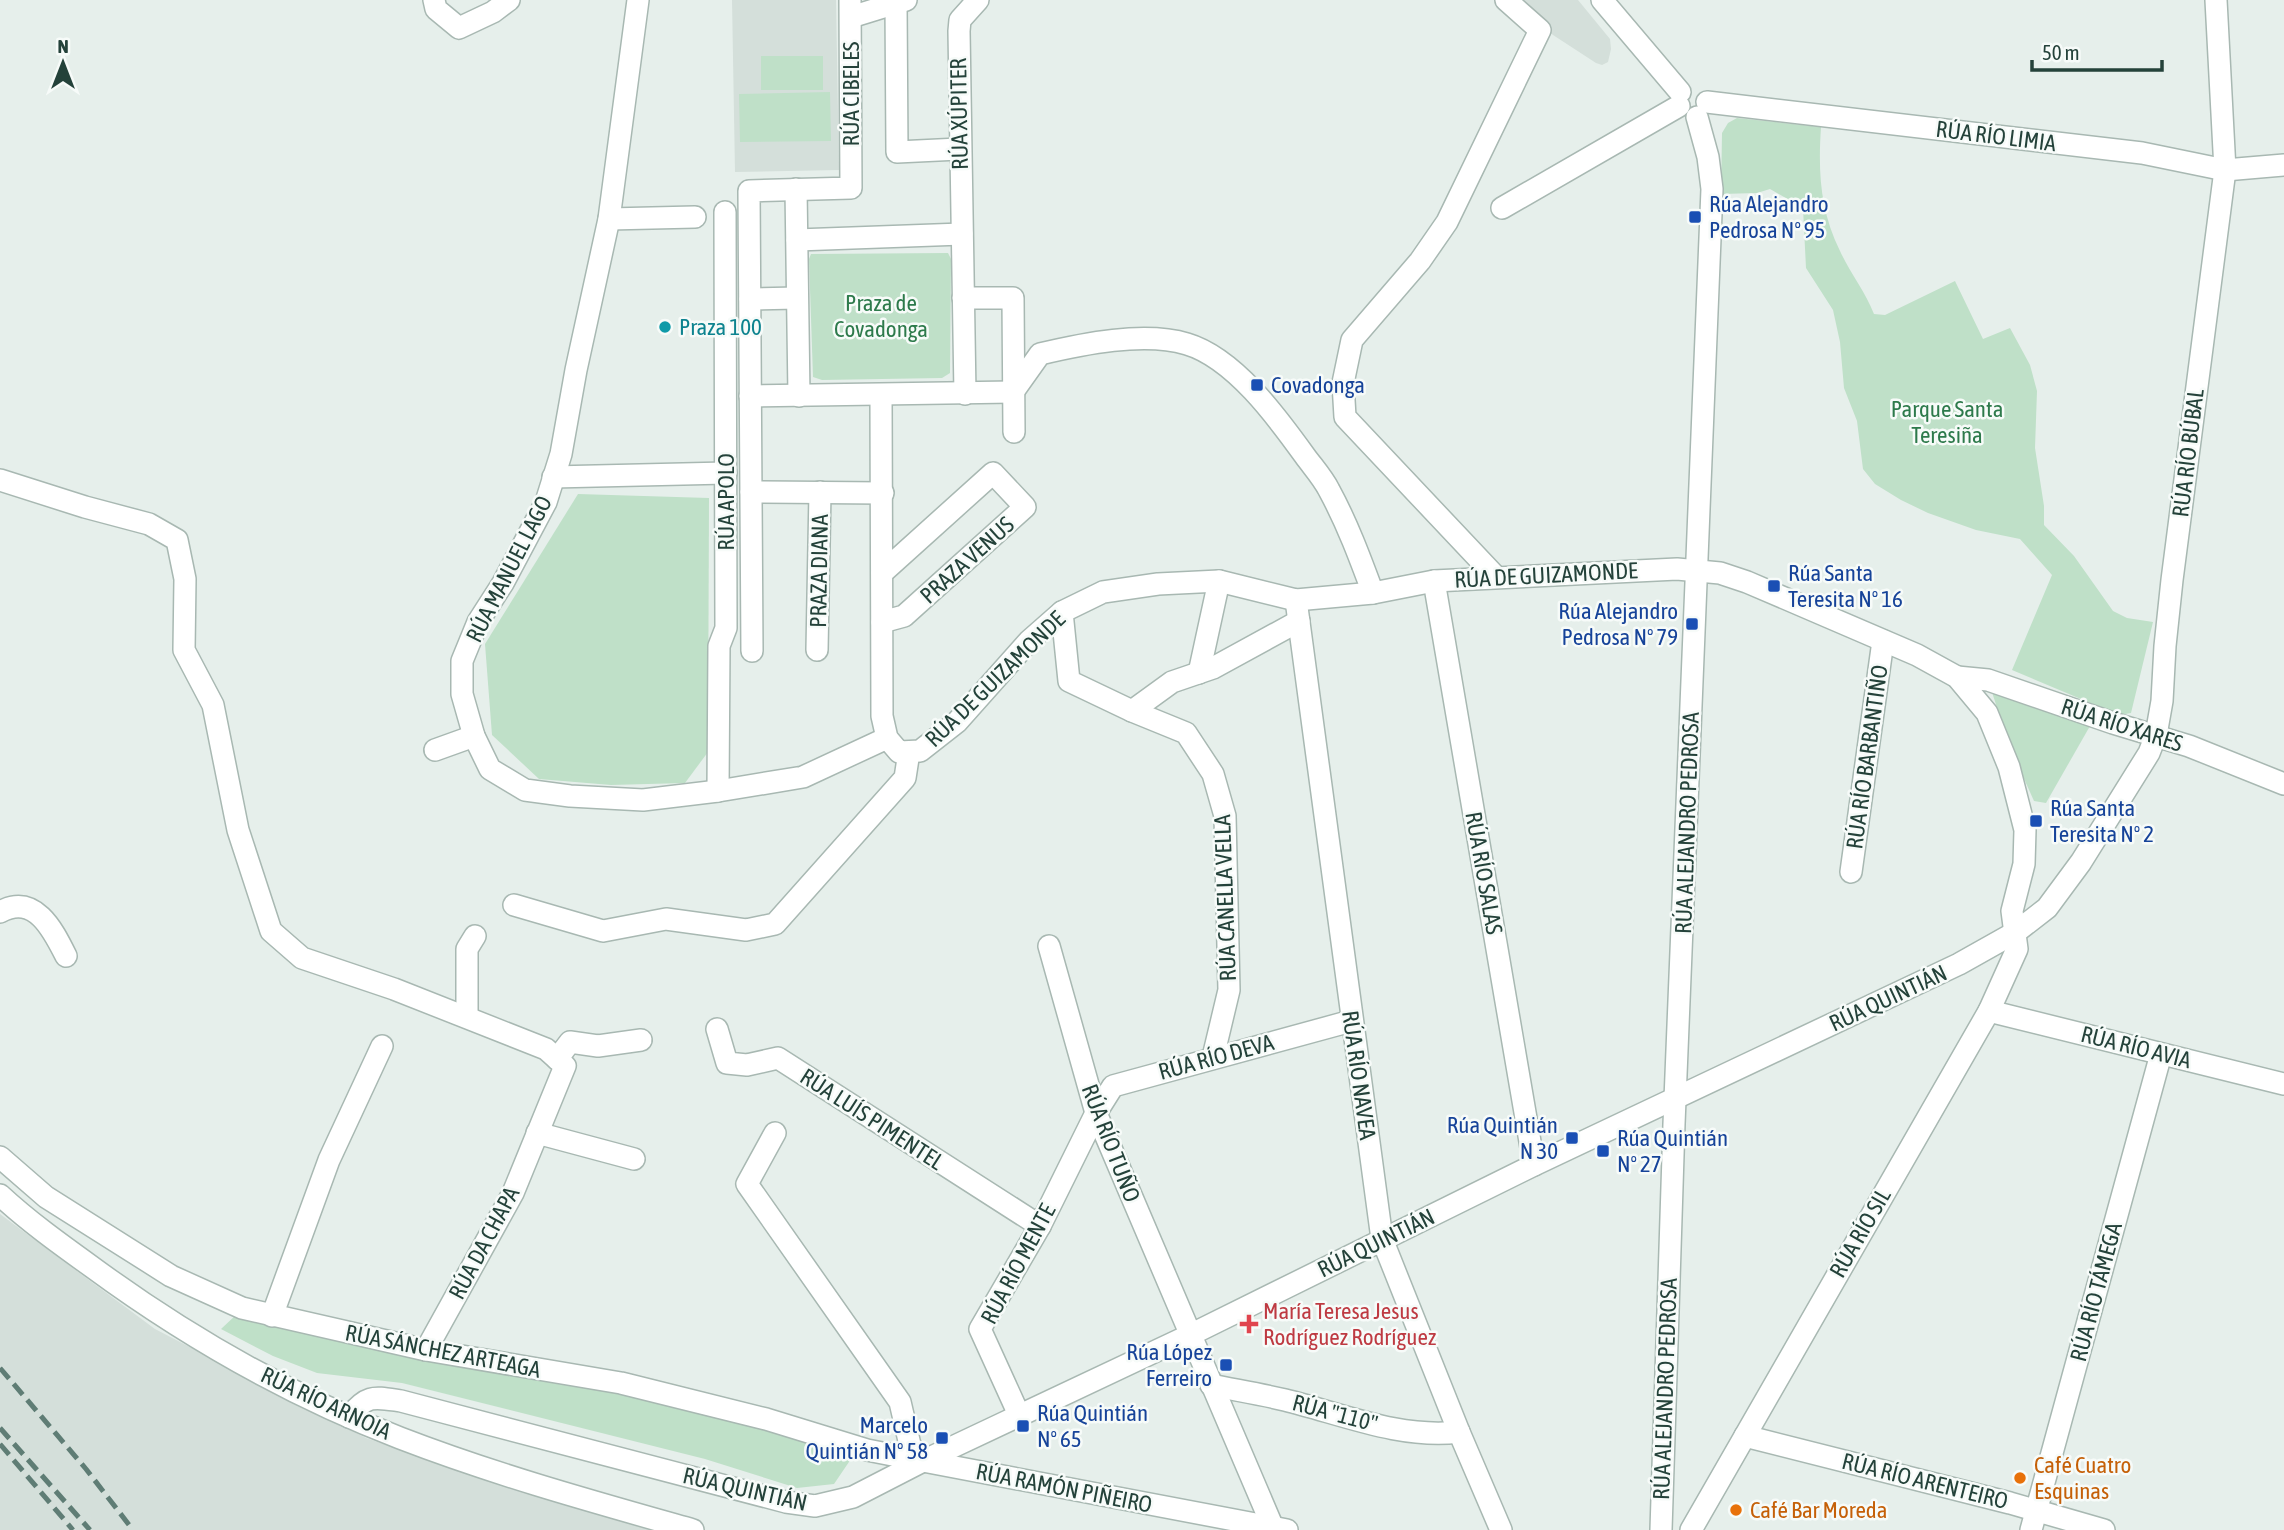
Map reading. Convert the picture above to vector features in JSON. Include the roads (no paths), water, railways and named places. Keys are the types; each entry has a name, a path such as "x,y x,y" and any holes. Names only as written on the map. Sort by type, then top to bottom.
{"street":[{"path":"434,0 436,9 459,28 494,12 509,0"},
{"name":"RÚA MANUEL LAGO","path":"638,0 609,219 576,370 561,454 546,502 503,583 478,622 463,661 462,694 474,736 490,769 525,790 570,796 643,800 718,791 803,776 887,738"},
{"name":"RÚA XÚPITER","path":"962,234 959,149 960,20 978,0"},
{"path":"1496,577 1345,417 1343,383 1352,340 1420,261 1447,222 1540,30 1506,0"},
{"path":"1502,208 1691,104 1602,0"},
{"name":"RÚA RÍO BÚBAL","path":"2156,735 2162,701 2172,580 2225,170 2216,0"},
{"path":"851,9 901,2 897,152 959,149"},
{"name":"RÚA CIBELES","path":"796,189 851,188 851,9"},
{"name":"RÚA RÍO LIMIA","path":"1691,104 2142,153 2225,170 2284,165"},
{"name":"RÚA ALEJANDRO PEDROSA","path":"1662,1530 1675,1098 1712,189 1708,157 1691,104"},
{"path":"752,651 749,191 796,189 799,396"},
{"name":"RÚA APOLO","path":"718,791 719,646 726,628 725,212"},
{"path":"609,219 695,216"},
{"path":"797,240 962,234 965,394"},
{"path":"750,299 797,298"},
{"path":"964,298 1013,298 1014,432"},
{"path":"1013,392 1040,354 1088,342 1155,339 1186,344 1213,355 1269,408 1328,488 1357,548 1373,593"},
{"path":"750,396 1013,392"},
{"name":"RÚA DE GUIZAMONDE","path":"881,395 882,716 887,738 899,752 920,751 957,722 1029,641 1062,612 1103,592 1158,584 1219,581 1296,600 1373,593 1434,581 1697,570 1720,573 1747,582 1917,655 1957,677"},
{"path":"726,438 751,438"},
{"path":"554,477 726,473"},
{"name":"PRAZA VENUS","path":"882,573 993,473 1025,507 904,616 882,622"},
{"path":"0,480 149,524 177,540 185,579 184,650 213,705 238,830 271,931 302,958 394,989 546,1049 561,1063 570,1042 598,1046 641,1040"},
{"name":"PRAZA DIANA","path":"751,492 883,493"},
{"name":"PRAZA DIANA","path":"817,650 820,492"},
{"path":"1199,673 1219,581"},
{"name":"RÚA RÍO SALAS","path":"1434,581 1534,1165"},
{"name":"RÚA RÍO NAVEA","path":"1296,600 1382,1240 1501,1530"},
{"name":"RÚA CANELLA VELLA","path":"1062,612 1069,681 1186,733 1213,774 1225,816 1229,990 1213,1057"},
{"path":"1132,711 1172,682 1213,668 1298,621"},
{"name":"RÚA RÍO BARBANTIÑO","path":"1851,872 1883,641"},
{"name":"RÚA RÍO XARES","path":"1957,677 1988,680 2156,735 2284,784"},
{"name":"RÚA RÍO SIL","path":"1691,1530 1989,1011 2017,948 2014,922 2024,864 2025,830 2009,767 1987,713 1957,677"},
{"path":"2014,922 2047,908 2060,893 2124,795 2156,735"},
{"path":"435,750 474,736"},
{"path":"514,905 603,931 667,919 746,930 775,924 905,778 909,752"},
{"path":"0,912 9,907 29,908 51,926 66,956"},
{"name":"RÚA QUINTIÁN","path":"349,1417 360,1403 366,1400 401,1401 786,1502 816,1506 853,1497 1534,1165 1959,964 2014,922"},
{"path":"467,1017 467,949 475,936"},
{"name":"RÚA RÍO TUÑO","path":"1049,946 1096,1113 1211,1385 1278,1529"},
{"name":"RÚA RÍO AVIA","path":"1989,1011 2284,1084"},
{"name":"RÚA RÍO DEVA","path":"1096,1113 1113,1086 1351,1021"},
{"name":"RÚA LUÍS PIMENTEL","path":"717,1030 727,1063 747,1066 778,1058 1040,1226"},
{"path":"272,1316 329,1160 382,1046"},
{"name":"RÚA RÍO TÁMEGA","path":"2034,1520 2161,1054"},
{"name":"RÚA DA CHAPA","path":"426,1350 513,1193 561,1063"},
{"name":"RÚA RÍO MENTE","path":"1020,1417 980,1329 1040,1226 1096,1113"},
{"path":"537,1133 634,1158"},
{"path":"775,1133 747,1184 900,1402 910,1446 923,1461"},
{"name":"RÚA SÁNCHEZ ARTEAGA","path":"0,1157 46,1197 171,1276 242,1308 426,1350 621,1383 766,1419 867,1450 923,1461"},
{"name":"RÚA RÍO ARNOIA","path":"0,1195 61,1245 134,1298 221,1351 349,1417 411,1442 510,1476 693,1530"},
{"name":"RÚA \"110\"","path":"1211,1385 1284,1400 1370,1424 1433,1435 1459,1432"},
{"name":"RÚA RÍO ARENTEIRO","path":"1745,1436 2034,1520 2104,1530"},
{"name":"RÚA RAMÓN PIÑEIRO","path":"923,1461 1278,1529"}],"railway":[{"path":"0,1368 86,1469 133,1530"},
{"path":"0,1428 90,1530"},
{"path":"0,1444 73,1530"}],"place":[{"name":"Rúa Alejandro Pedrosa Nº 95","path":"1695,217"},
{"name":"Praza 100","path":"665,327"},
{"name":"Covadonga","path":"1257,385"},
{"name":"Rúa Santa Teresita Nº 16","path":"1774,586"},
{"name":"Rúa Alejandro Pedrosa Nº 79","path":"1692,624"},
{"name":"Rúa Santa Teresita Nº 2","path":"2036,821"},
{"name":"Rúa Quintián N 30","path":"1572,1138"},
{"name":"Rúa Quintián Nº 27","path":"1603,1151"},
{"name":"María Teresa Jesus Rodríguez Rodríguez","path":"1249,1324"},
{"name":"Rúa López Ferreiro","path":"1226,1365"},
{"name":"Rúa Quintián Nº 65","path":"1023,1426"},
{"name":"Marcelo Quintián Nº 58","path":"942,1438"},
{"name":"Café Cuatro Esquinas","path":"2020,1478"},
{"name":"Café Bar Moreda","path":"1736,1510"}],"park label":[{"name":"Praza de Covadonga","path":"881,316"},
{"name":"Parque Santa Teresiña","path":"1947,422"}]}
